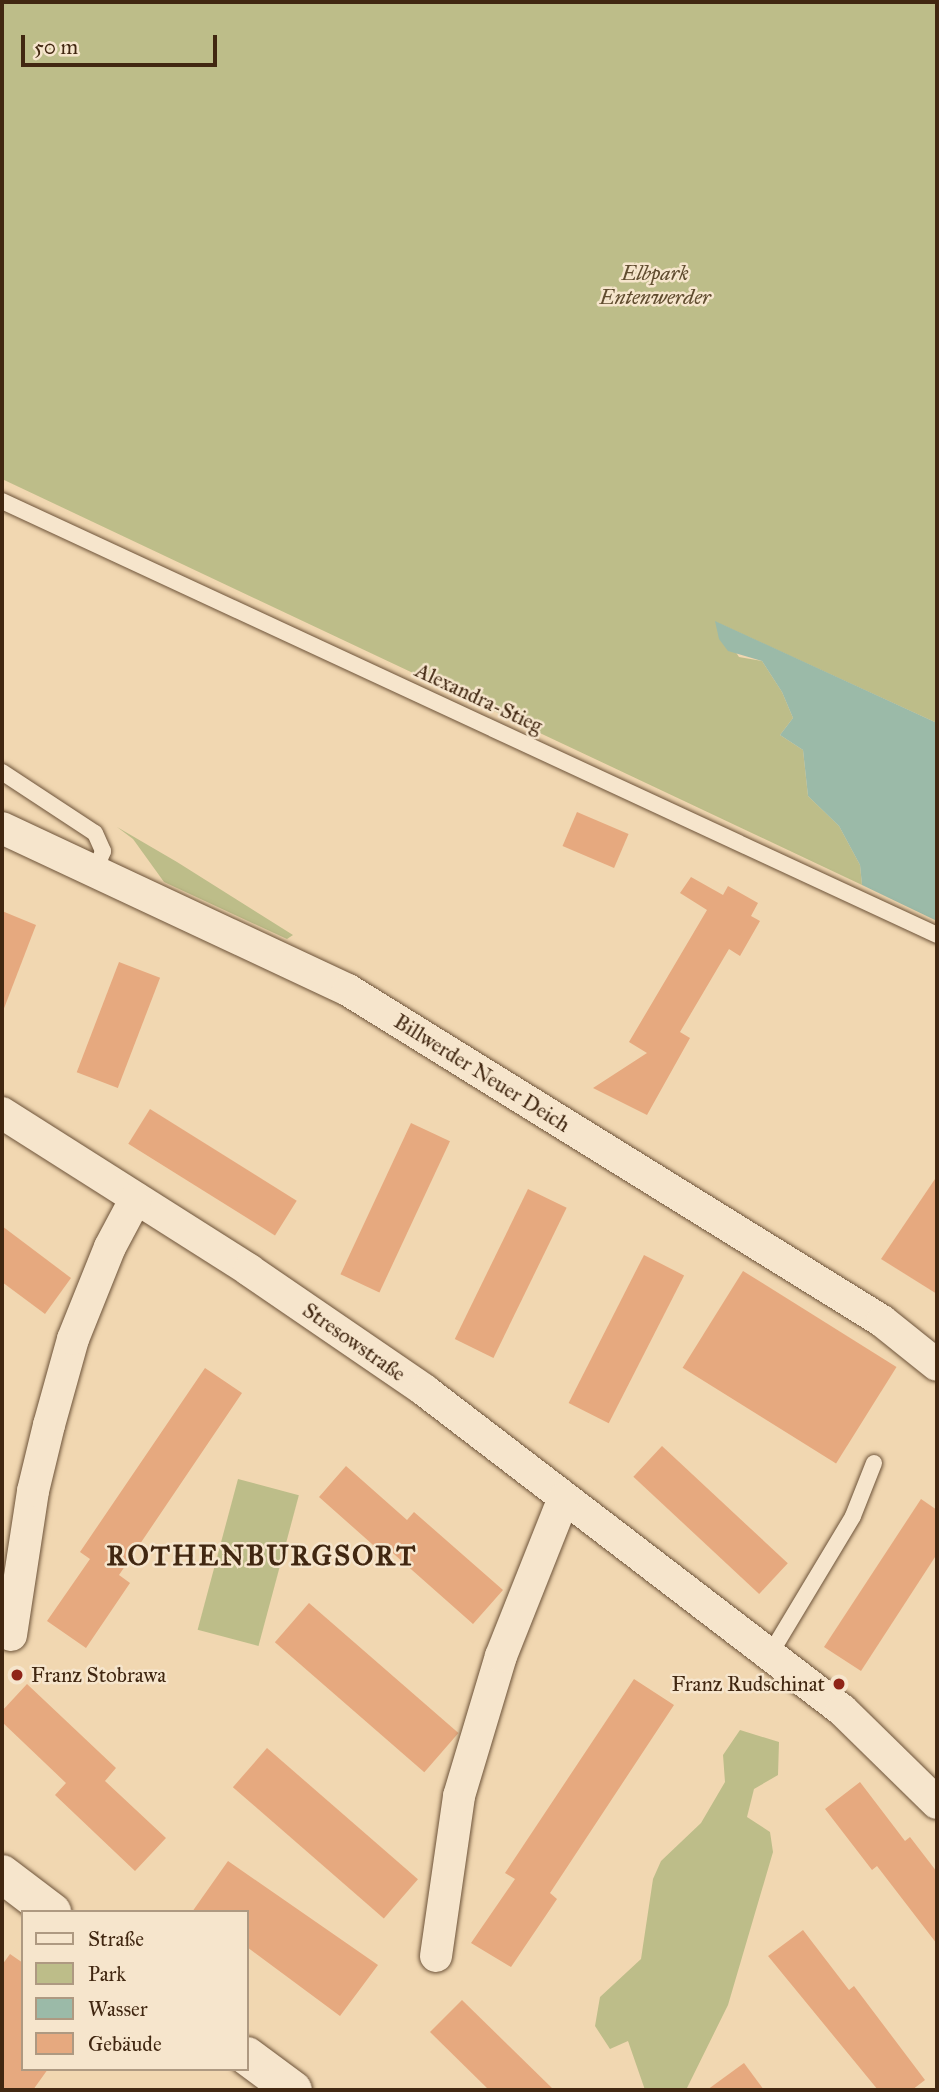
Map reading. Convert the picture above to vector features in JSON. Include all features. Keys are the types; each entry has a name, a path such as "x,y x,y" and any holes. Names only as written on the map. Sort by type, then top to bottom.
{"street":[{"name":"Billwerder Neuer Deich","path":"2,828 348,990 882,1321 937,1365"},
{"name":"Stresowstraße","path":"2,1113 136,1198 424,1390 842,1710 937,1803"},
{"path":"11,1635 33,1491 48,1425 73,1339 110,1247 136,1198"},
{"path":"436,1956 458,1797 501,1656 564,1497"},
{"path":"2,1874 49,1910"},
{"path":"248,2057 290,2090"}],"lane":[{"name":"Alexandra-Stieg","path":"2,501 937,935"},
{"path":"2,772 95,833 103,851 95,872"},
{"path":"769,1656 853,1516 874,1463"}],"green space":[{"name":"Elbpark Entenwerder","path":"2,2 937,2 937,723 716,622 739,657 762,661 782,692 793,718 780,735 803,750 808,796 839,826 860,865 862,885 2,479"},
{"path":"117,827 293,935 287,939 164,882 133,839"},
{"path":"238,1479 299,1495 258,1646 198,1630"},
{"path":"740,1730 779,1742 778,1775 754,1789 747,1817 770,1832 773,1852 728,2005 686,2090 645,2090 628,2041 610,2049 595,2026 600,1997 641,1959 653,1879 661,1861 701,1823 725,1782 723,1755"}],"water":[{"path":"715,621 937,723 937,921 862,885 860,865 839,826 808,796 803,750 780,735 793,718 782,692 762,661 728,651 719,639"}],"building":[{"path":"577,812 629,834 614,868 563,846"},
{"path":"691,877 723,895 728,886 758,903 751,916 760,921 740,956 729,949 680,1032 690,1038 647,1115 593,1088 647,1053 629,1042 707,910 680,893"},
{"path":"2,911 36,925 3,1011 2,1010"},
{"path":"119,962 160,978 118,1088 77,1072"},
{"path":"150,1109 297,1201 275,1235 128,1144"},
{"path":"411,1123 450,1141 379,1293 340,1274"},
{"path":"937,1176 937,1294 881,1259"},
{"path":"528,1189 567,1208 493,1358 455,1339"},
{"path":"2,1226 71,1278 45,1314 2,1282"},
{"path":"644,1255 684,1275 609,1423 569,1403"},
{"path":"743,1271 896,1367 836,1464 683,1368"},
{"path":"205,1368 242,1393 119,1575 130,1583 86,1648 47,1621 90,1559 80,1552"},
{"path":"662,1446 788,1563 759,1594 633,1477"},
{"path":"346,1466 407,1520 414,1512 503,1590 473,1624 386,1547 381,1552 319,1497"},
{"path":"921,1499 937,1510 937,1554 861,1671 824,1647"},
{"path":"309,1603 458,1733 424,1772 275,1642"},
{"path":"634,1679 674,1705 550,1893 557,1899 511,1967 471,1943 515,1879 505,1873"},
{"path":"27,1684 116,1768 105,1781 166,1838 135,1871 55,1795 66,1783 2,1722 2,1711"},
{"path":"267,1748 418,1879 384,1918 233,1787"},
{"path":"860,1782 905,1841 910,1837 937,1872 937,1944 877,1866 872,1870 825,1809"},
{"path":"228,1861 378,1965 340,2016 248,1948 248,1910 193,1910"},
{"path":"803,1930 849,1990 854,1986 925,2080 912,2090 878,2090 768,1956"},
{"path":"10,1954 21,1962 21,2071 47,2071 33,2090 2,2090 2,1965"},
{"path":"462,2000 554,2090 489,2090 430,2032"},
{"path":"744,2063 764,2090 707,2090"}],"place":[{"name":"Franz Stobrawa","path":"17,1675"},
{"name":"Franz Rudschinat","path":"839,1684"}],"district":[{"name":"ROTHENBURGSORT","path":"262,1556"}]}
